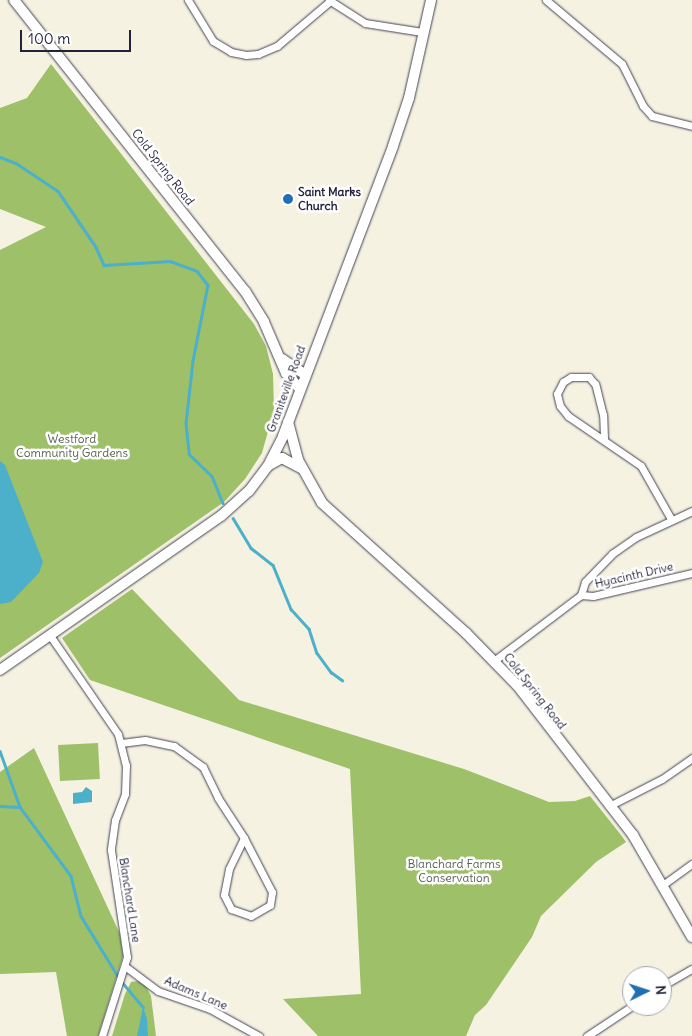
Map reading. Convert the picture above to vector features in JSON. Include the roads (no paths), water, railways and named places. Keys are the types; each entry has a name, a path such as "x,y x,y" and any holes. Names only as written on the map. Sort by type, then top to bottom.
{"street":[{"name":"Cold Spring Road","path":"14,0 245,291 280,356 286,373 298,388"},
{"path":"188,0 213,41 231,52 246,55 258,54 277,46 329,1 365,23 422,32"},
{"name":"Graniteville Road","path":"0,670 51,637 222,516 248,491 268,466 288,421 298,388 402,119 431,0"},
{"path":"546,0 622,64 643,106 652,116 692,126"},
{"name":"Cold Spring Road","path":"280,356 291,368 304,374"},
{"path":"604,438 603,415 595,384 589,377 571,377 563,382 557,394 560,406 568,416 604,438 641,466 670,519"},
{"name":"Cold Spring Road","path":"288,421 303,470 322,503 338,520 404,575 495,660 610,806 664,884 692,937"},
{"path":"268,466 282,458 291,460 303,470"},
{"name":"Hyacinth Drive","path":"495,660 581,595 585,582 612,554 670,519 692,511"},
{"name":"Hyacinth Drive","path":"581,595 593,596 692,573"},
{"name":"Blanchard Lane","path":"51,637 120,743 127,777 112,834 111,850 127,957 126,967 102,1036"},
{"path":"120,743 151,741 186,752 203,767 218,798 244,838 272,892 270,905 251,916 232,909 224,895 230,869 244,838"},
{"path":"610,806 662,779 692,758"},
{"path":"664,884 692,864"},
{"name":"Adams Lane","path":"126,967 158,991 210,1009 259,1036"},
{"path":"672,980 692,969"},
{"path":"587,1036 622,1013"}],"water":[{"path":"0,461 5,465 43,562 39,573 11,602 0,604"},
{"path":"86,787 92,791 92,802 73,804 73,793 82,792"},
{"path":"143,1007 147,1019 148,1036 137,1036"}],"waterway":[{"path":"0,157 16,163 58,191 96,247 104,265 170,261 197,271 208,285 193,361 186,423 189,454 212,476 223,503"},
{"path":"233,518 251,548 273,565 291,609 309,629 317,653 331,672 342,680"},
{"path":"0,751 20,807 71,876 81,916 119,978"},
{"path":"0,806 20,807"},
{"path":"122,982 143,1007"}],"place":[{"name":"Saint Marks Church","path":"288,199"}],"park label":[{"name":"Westford Community Gardens","path":"72,446"},
{"name":"Blanchard Farms Conservation","path":"454,871"}]}
